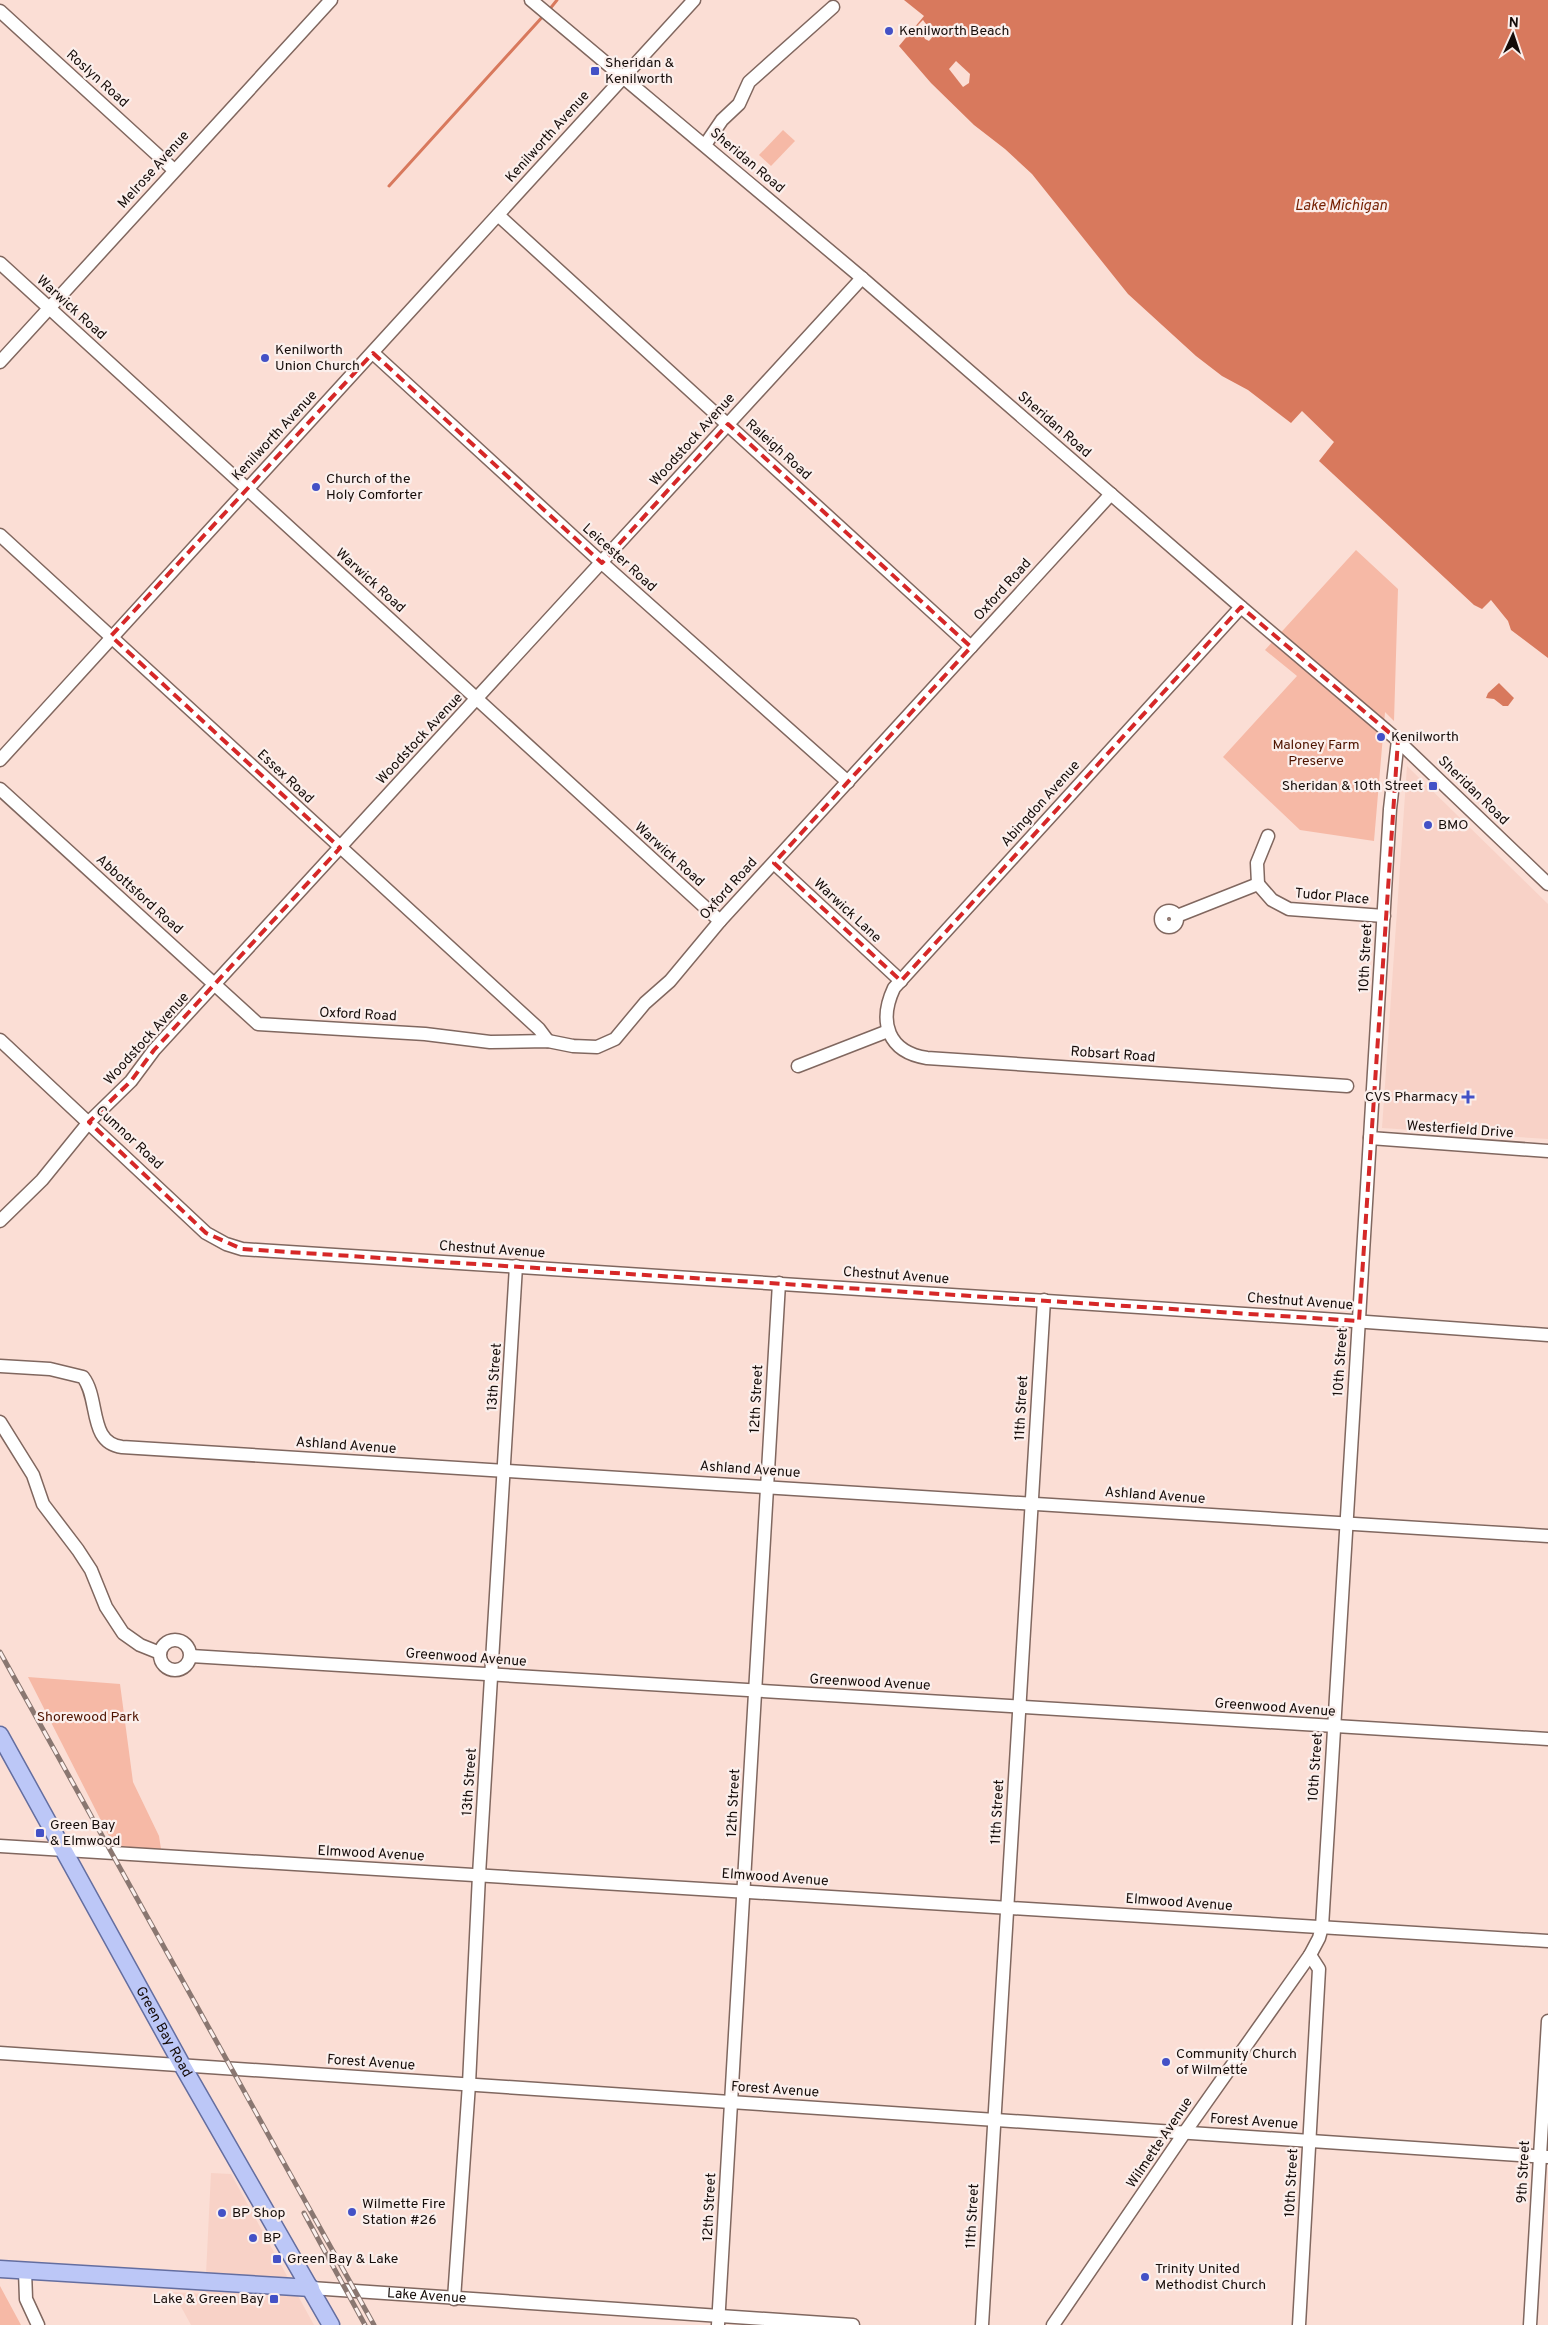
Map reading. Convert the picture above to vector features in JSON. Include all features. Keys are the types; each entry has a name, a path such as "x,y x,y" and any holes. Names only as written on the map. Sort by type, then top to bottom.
{"main road":[{"name":"Green Bay Road","path":"0,1735 182,2065 331,2325"},
{"name":"Lake Avenue","path":"0,2269 311,2288"}],"street":[{"name":"Melrose Avenue","path":"0,362 331,0"},
{"name":"Kenilworth Avenue","path":"0,760 111,636 373,353 694,0"},
{"name":"Sheridan Road","path":"532,1 862,278 1241,607 1398,740 1548,884"},
{"path":"705,145 722,120 739,104 749,82 833,7"},
{"name":"Roslyn Road","path":"0,11 174,170"},
{"name":"Raleigh Road","path":"498,215 972,647"},
{"name":"Warwick Road","path":"0,263 720,921"},
{"name":"Woodstock Avenue","path":"0,1221 42,1180 89,1122 131,1081 154,1050 862,278"},
{"name":"Leicester Road","path":"373,353 602,563 848,782"},
{"name":"Oxford Road","path":"258,1024 425,1034 490,1042 548,1041 586,1048 604,1046 615,1040 645,1003 670,981 720,921 1111,494"},
{"name":"Essex Road","path":"0,535 538,1029 548,1041"},
{"name":"Abingdon Avenue","path":"888,1031 887,1005 894,988 1241,607"},
{"name":"10th Street","path":"1322,1927 1390,809 1398,740"},
{"name":"Abbottsford Road","path":"0,789 258,1024"},
{"path":"1176,916 1258,884 1257,863 1268,836"},
{"name":"Warwick Lane","path":"774,863 900,981"},
{"name":"Tudor Place","path":"1258,884 1272,900 1289,909 1384,916"},
{"path":"798,1066 888,1031"},
{"name":"Robsart Road","path":"888,1031 906,1052 927,1058 1347,1086"},
{"name":"Cumnor Road","path":"0,1040 206,1233 226,1244 242,1249"},
{"name":"Westerfield Drive","path":"1370,1138 1548,1151"},
{"name":"Chestnut Avenue","path":"242,1249 1044,1300 1548,1335"},
{"name":"13th Street","path":"454,2299 516,1266"},
{"name":"12th Street","path":"719,2321 779,1283"},
{"name":"11th Street","path":"982,2325 1044,1300"},
{"name":"Ashland Avenue","path":"0,1366 50,1369 83,1377 91,1392 101,1435 112,1446 1548,1536"},
{"path":"0,1422 33,1475 43,1504 82,1557 106,1607 123,1633 140,1645 160,1653"},
{"path":"169,1640 180,1640 188,1646 191,1656 187,1665 174,1670 165,1666 160,1653 169,1640"},
{"name":"Greenwood Avenue","path":"191,1656 1548,1739"},
{"name":"Elmwood Avenue","path":"0,1846 1548,1941"},
{"name":"Wilmette Avenue","path":"1053,2325 1185,2132 1310,1955 1322,1927"},
{"name":"10th Street","path":"1299,2325 1319,1969 1310,1955"},
{"name":"9th Street","path":"1530,2325 1544,2156 1548,2021"},
{"name":"Forest Avenue","path":"0,2053 1544,2156"},
{"path":"25,2271 26,2299 38,2325"},
{"name":"Lake Avenue","path":"311,2288 719,2321 853,2325"}],"highlighted area":[{"path":"373,353 602,563 728,424 971,647 774,863 901,981 1241,607 1398,740 1359,1321 242,1249 206,1233 89,1122 131,1081 154,1050 340,848 111,636"}],"shaded area":[{"path":"1407,766 1548,904 1548,1139 1382,1128"},
{"path":"211,2173 231,2174 314,2325 191,2325 173,2292 205,2294"}],"green space":[{"path":"783,130 795,141 771,166 759,155"},
{"name":"Maloney Farm Preserve","path":"1356,550 1398,589 1394,721 1385,712 1374,841 1300,830 1223,757 1297,676 1265,650"},
{"name":"Shorewood Park","path":"28,1677 120,1684 133,1782 159,1836 161,1849 114,1846"},
{"path":"0,2286 21,2325 0,2325"}],"water":[{"name":"Lake Michigan","path":"904,0 1548,0 1548,658 1511,630 1508,621 1491,600 1482,609 1474,605 1319,461 1334,442 1302,411 1291,423 1248,390 1222,376 1196,356 1128,294 1032,174 1005,149 974,125 931,83 899,46 924,16"},
{"path":"1499,683 1514,698 1508,706 1503,706 1494,699 1486,698 1488,693"}],"pier":[{"path":"923,20 934,35 929,41 925,39 918,25"},
{"path":"956,61 970,74 969,83 963,87 949,69"}],"waterway":[{"path":"549,10 557,0"},
{"path":"389,186 545,14"}],"railway":[{"path":"0,1652 374,2325"},
{"path":"304,2213 365,2325"}],"place":[{"name":"Kenilworth Beach","path":"889,31"},
{"name":"Sheridan & Kenilworth","path":"595,71"},
{"name":"Kenilworth Union Church","path":"265,358"},
{"name":"Church of the Holy Comforter","path":"316,487"},
{"name":"Kenilworth","path":"1381,737"},
{"name":"Sheridan & 10th Street","path":"1433,786"},
{"name":"BMO","path":"1428,825"},
{"name":"CVS Pharmacy","path":"1468,1097"},
{"name":"Green Bay & Elmwood","path":"40,1833"},
{"name":"Community Church of Wilmette","path":"1166,2062"},
{"name":"Wilmette Fire Station #26","path":"352,2212"},
{"name":"BP Shop","path":"222,2213"},
{"name":"BP","path":"253,2238"},
{"name":"Green Bay & Lake","path":"277,2259"},
{"name":"Trinity United Methodist Church","path":"1145,2277"},
{"name":"Lake & Green Bay","path":"274,2299"}]}
